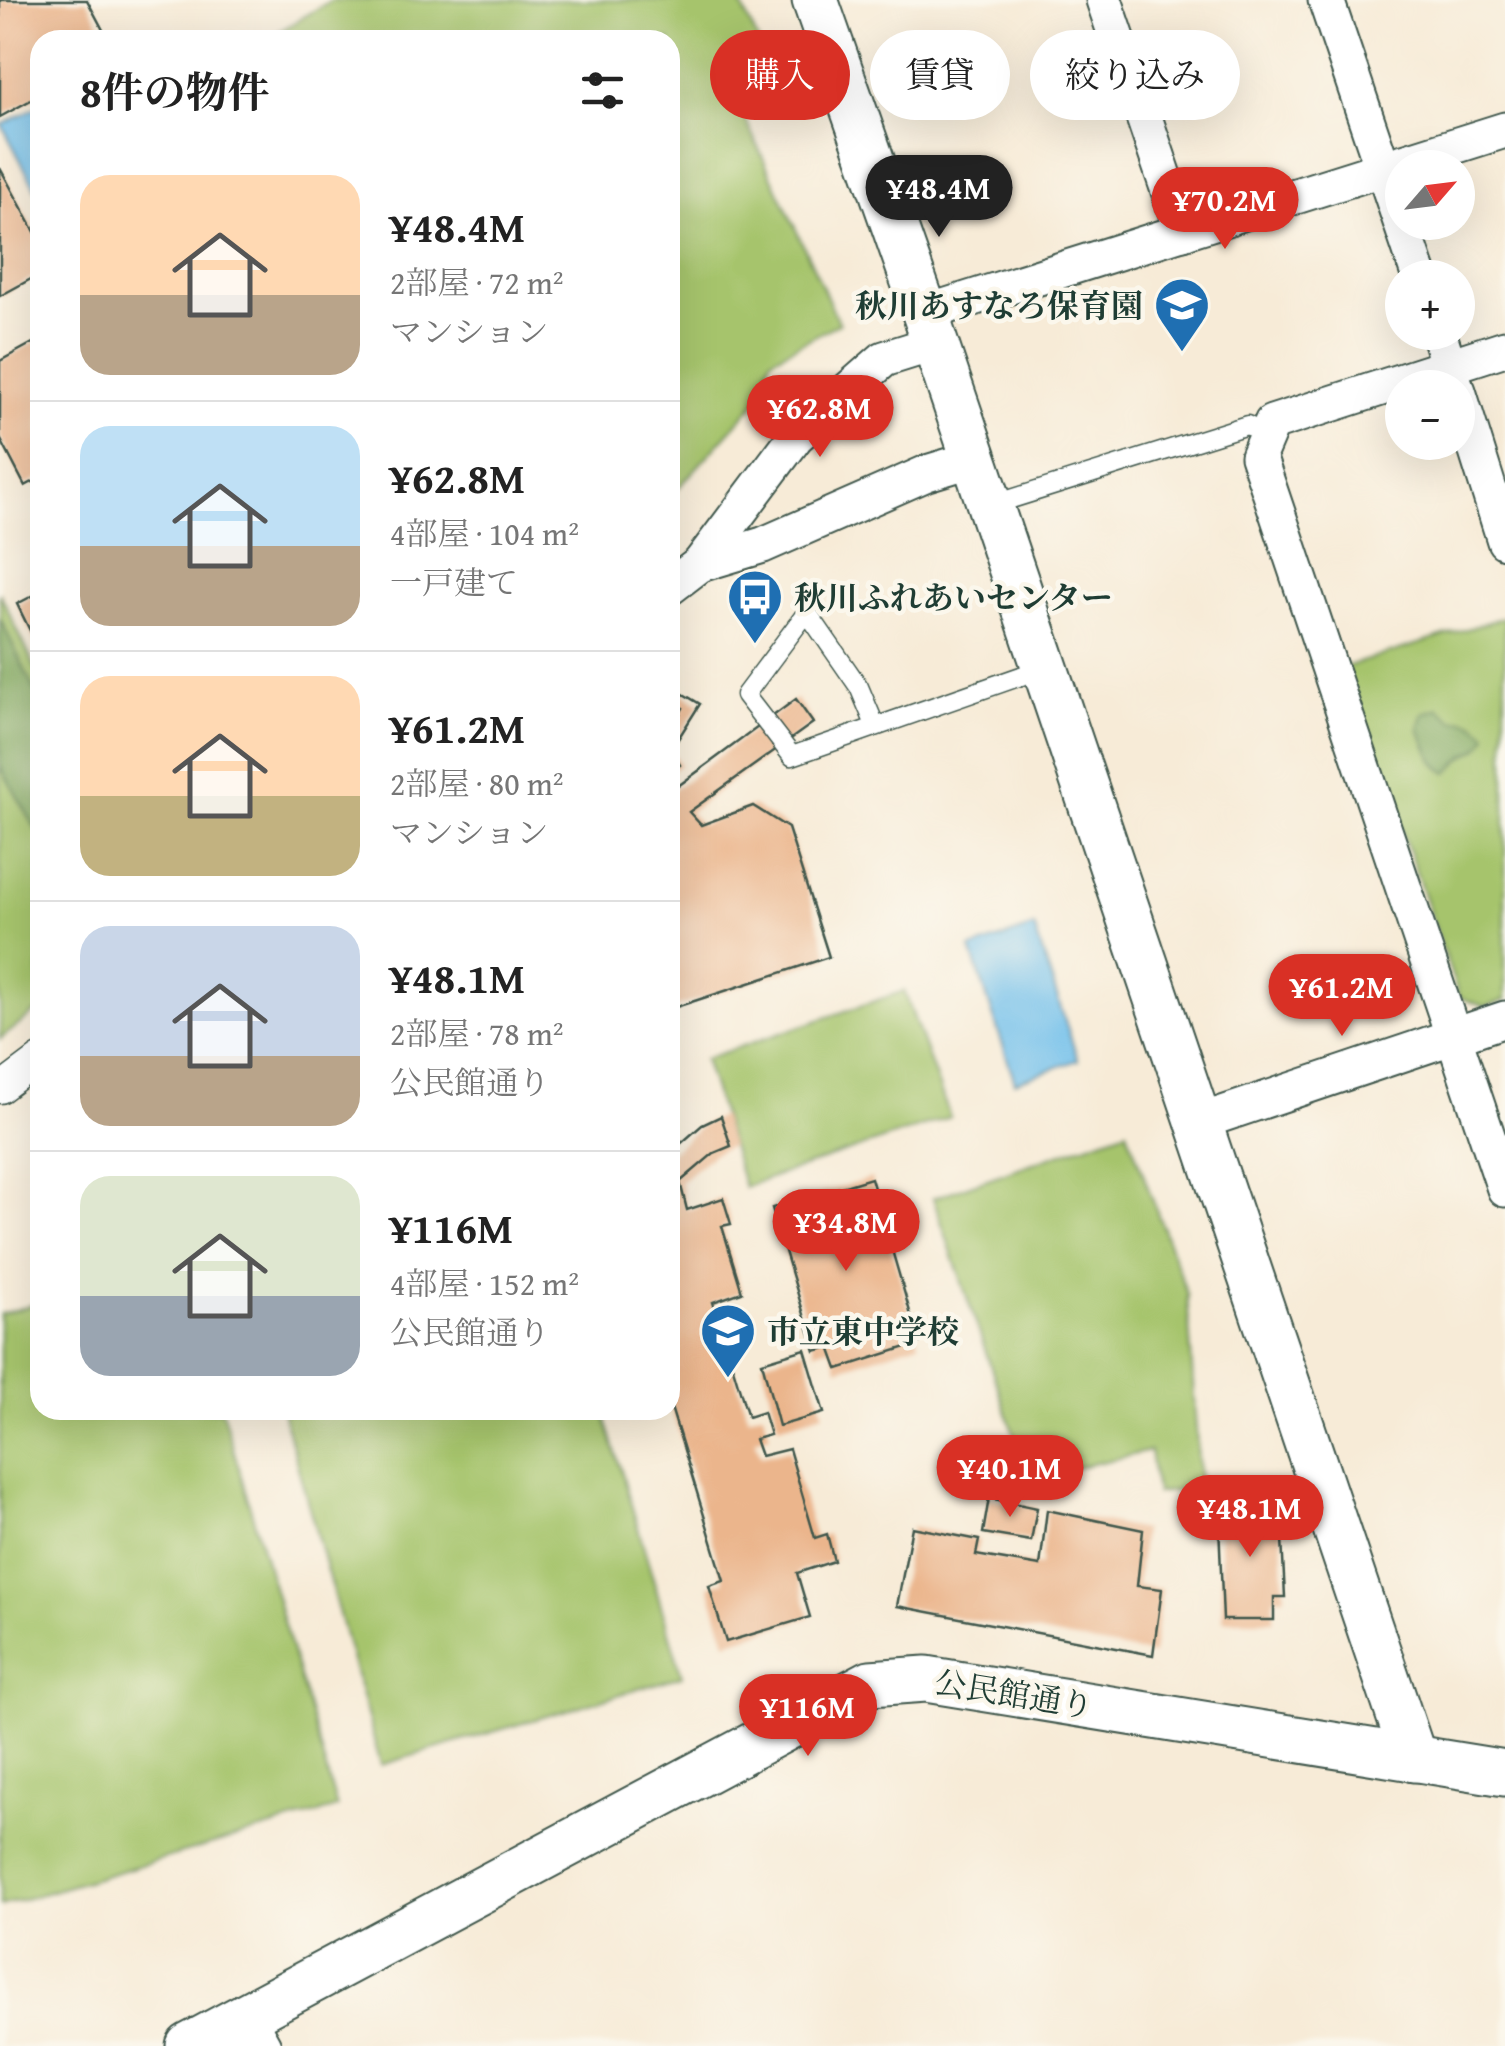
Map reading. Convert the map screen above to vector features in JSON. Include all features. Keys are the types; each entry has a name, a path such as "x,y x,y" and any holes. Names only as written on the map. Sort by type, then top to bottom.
{"street":[{"path":"815,0 930,328 1414,1758"},
{"path":"1104,0 1183,232"},
{"path":"1326,0 1414,260"},
{"path":"680,579 700,564 796,436 884,359 930,328 1183,232 1505,130"},
{"path":"1505,348 1450,369 1272,423 1258,456 1505,1189"},
{"path":"1450,369 1505,541"},
{"path":"700,564 763,545 927,473 973,459"},
{"path":"1199,1122 1505,1018"},
{"path":"0,1089 30,1066"},
{"name":"公民館通り","path":"189,2046 255,2030 870,1683 926,1678 1505,1773"}],"lane":[{"path":"989,506 1247,425 1267,435"},
{"path":"875,725 859,687 807,612 745,695 792,756 1045,668"}],"green space":[{"path":"332,0 739,0 753,30 710,30 710,120 746,120 839,323 771,359 757,401 680,486 680,30 282,30"},
{"path":"0,593 30,657 30,1016 0,1039"},
{"path":"1505,617 1505,1000 1485,1007 1459,997 1345,667"},
{"path":"0,618 30,681 30,818 0,766"},
{"path":"1439,708 1454,721 1473,722 1487,735 1480,747 1448,773 1433,760 1419,730 1423,713"},
{"path":"904,991 950,1117 744,1187 704,1059"},
{"path":"1127,1130 1187,1294 1200,1488 1156,1493 1150,1451 1029,1478 933,1198"},
{"path":"30,1306 30,1420 225,1420 337,1808 0,1906 0,1314"},
{"path":"285,1420 606,1420 682,1676 381,1765"}],"water":[{"path":"30,110 30,178 2,125"},
{"path":"1034,927 1078,1060 1015,1082 971,949"}],"building":[{"path":"0,0 87,0 103,30 30,30 30,100 0,117"},
{"path":"0,168 30,223 30,280 0,296"},
{"path":"30,344 30,483 25,486 0,438 0,361"},
{"path":"30,597 30,631 17,604"},
{"path":"680,692 700,704 680,736 680,714"},
{"path":"796,699 813,723 689,812 701,825 753,806 788,828 829,957 680,1006 680,785"},
{"path":"721,1116 731,1146 714,1153 680,1182 680,1144 702,1125"},
{"path":"871,1178 919,1343 838,1369 830,1347 815,1351 772,1208"},
{"path":"680,1182 687,1210 723,1198 731,1224 722,1226 742,1292 713,1302 748,1417 763,1412 770,1435 755,1439 761,1456 789,1449 815,1538 827,1534 834,1561 797,1573 810,1617 726,1642 709,1586 724,1581 675,1420 680,1420"},
{"path":"805,1349 824,1413 779,1426 762,1362"},
{"path":"989,1498 1037,1508 1031,1541 983,1533"},
{"path":"1268,1499 1269,1520 1281,1519 1285,1597 1274,1597 1274,1620 1223,1620 1218,1500"},
{"path":"1047,1510 1143,1530 1137,1586 1162,1589 1153,1655 897,1606 912,1527 979,1540 976,1555 1040,1566"}],"place":[{"name":"秋川あすなろ保育園","path":"1182,354"},
{"name":"秋川ふれあいセンター","path":"755,646"},
{"name":"市立東中学校","path":"728,1380"}]}
